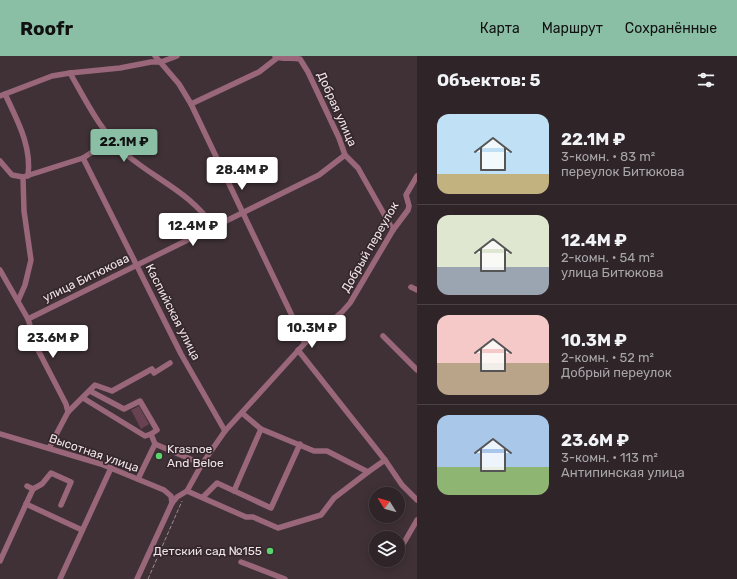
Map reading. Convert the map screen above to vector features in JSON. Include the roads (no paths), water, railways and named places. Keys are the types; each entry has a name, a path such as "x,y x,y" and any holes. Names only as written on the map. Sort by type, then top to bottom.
{"street":[{"path":"155,56 179,84 191,104 305,343"},
{"path":"18,301 25,285 31,260 24,210 26,176 29,161 26,144 3,95 52,76 70,72 120,68 151,62 161,62 177,56"},
{"path":"191,104 259,72 276,57"},
{"name":"Добрая улица","path":"276,57 291,57 300,59 308,72 336,131 345,155 358,168 393,230"},
{"path":"70,72 111,140 128,155 180,193 205,214 213,227"},
{"path":"0,161 12,175 26,176 83,158 111,140"},
{"name":"улица Битюкова","path":"28,319 320,175 345,155"},
{"name":"Каспийская улица","path":"83,158 181,354 225,431"},
{"name":"Добрый переулок","path":"172,503 177,497 187,491 202,464 225,431 298,350 342,312 350,303 393,230 408,210 409,206 406,195 417,176"},
{"path":"0,270 28,319 38,350 66,404 68,412"},
{"path":"411,287 417,290"},
{"path":"383,336 417,370"},
{"path":"298,350 385,460 402,484 417,500"},
{"path":"50,448 68,412 95,385 112,391 152,369 154,373 170,363"},
{"path":"83,398 145,436 157,430 140,401 124,409 90,391"},
{"path":"242,413 261,428 314,451 327,451 368,472"},
{"path":"234,491 261,428"},
{"name":"Высотная улица","path":"0,434 50,448 111,468 168,493 171,496 172,503"},
{"path":"138,479 154,444 151,434"},
{"path":"154,444 202,464"},
{"path":"203,498 217,483 272,508 300,444"},
{"path":"187,491 246,517 253,518 278,528 321,515 334,498 385,460"},
{"path":"60,579 111,468"},
{"path":"0,561 33,489 42,484 51,473 71,482 61,505"},
{"path":"27,486 33,489"},
{"path":"137,579 172,503"},
{"path":"26,504 82,530"},
{"path":"405,541 417,520"},
{"path":"241,562 285,579"}],"place":[{"name":"Krasnoe And Beloe","path":"159,456"},
{"name":"Детский сад №155","path":"270,551"}]}
